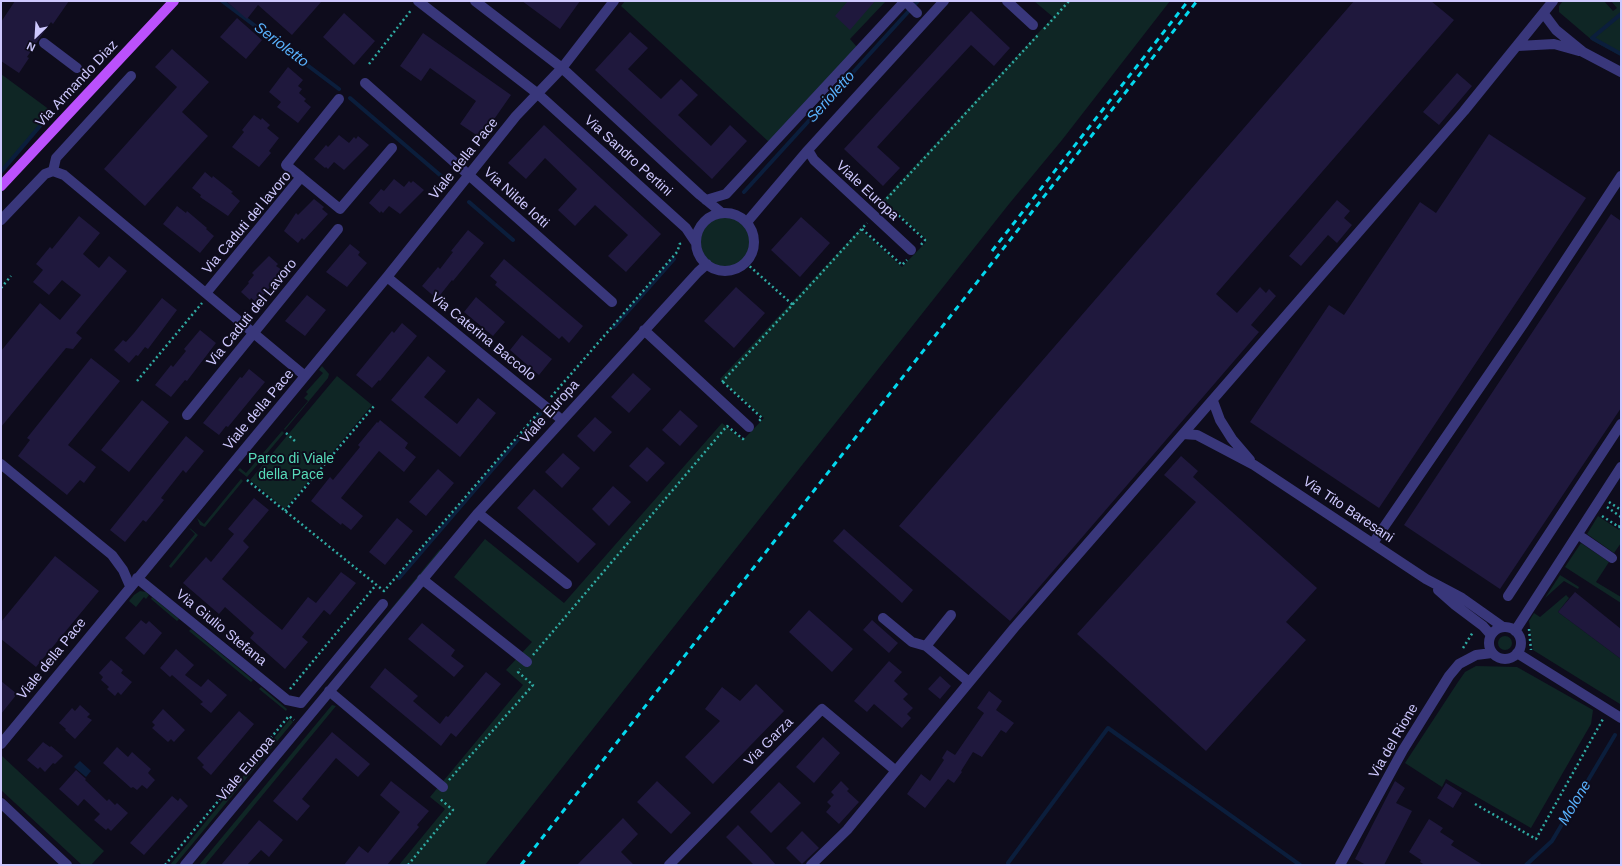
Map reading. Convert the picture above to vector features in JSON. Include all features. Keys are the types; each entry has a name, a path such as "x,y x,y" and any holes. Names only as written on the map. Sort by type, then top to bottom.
{"main road":[{"name":"Via Armando Diaz","path":"1,186 174,1"}],"street":[{"name":"Via Sandro Pertini","path":"475,1 562,68 706,200 722,212"},
{"path":"538,94 562,68 614,1"},
{"path":"747,222 808,150 944,1"},
{"path":"1007,1 1033,25"},
{"path":"811,865 847,830 969,682 1464,111 1553,1"},
{"name":"Via Sandro Pertini","path":"418,3 538,94 686,228 696,243"},
{"path":"706,200 726,194 910,6"},
{"path":"1544,14 1556,30 1583,52 1621,72"},
{"path":"44,43 77,68"},
{"path":"1518,46 1554,44 1583,52"},
{"path":"1,220 45,174 53,171 56,158 131,76"},
{"name":"Via Nilde Iotti","path":"365,83 612,302"},
{"name":"Viale della Pace","path":"1,744 130,586 387,277 516,116 538,94"},
{"path":"301,177 286,165 339,100"},
{"name":"Via Caduti del lavoro","path":"205,297 301,177 340,209 392,148"},
{"name":"Viale Europa","path":"808,150 814,160 911,250"},
{"name":"Via Caduti del lavoro","path":"53,171 64,175 205,297 255,333 305,376"},
{"path":"1373,543 1515,336 1621,176"},
{"path":"722,212 735,214 747,222 754,235 754,250 746,263 734,270 720,270 707,264 699,255 696,243 699,229 708,218 722,212"},
{"name":"Via Caduti del Lavoro","path":"187,415 338,229"},
{"name":"Viale Europa","path":"184,865 478,513 644,330 707,264"},
{"name":"Via Caterina Baccolo","path":"387,277 562,420"},
{"path":"644,330 751,428"},
{"name":"Via Tito Baresani","path":"1213,401 1220,420 1232,439 1254,464"},
{"path":"1508,596 1621,424"},
{"name":"Via Tito Baresani","path":"1183,434 1197,435 1254,464 1426,579 1462,598 1503,627"},
{"path":"1,464 112,555 123,570 130,586"},
{"path":"1514,631 1621,467"},
{"path":"478,513 567,584"},
{"path":"1583,538 1612,558"},
{"name":"Via Giulio Stefana","path":"137,578 288,695"},
{"path":"422,579 527,662"},
{"name":"Via Tito Baresani","path":"1426,579 1455,605 1484,626 1491,635"},
{"path":"288,695 301,703 383,604"},
{"path":"926,646 951,615"},
{"path":"882,618 912,642 926,646 969,682"},
{"path":"1492,653 1489,643 1491,635 1497,629 1503,627 1514,631 1520,641 1517,653 1621,718"},
{"name":"Via del Rione","path":"1340,865 1403,750 1459,664 1476,655 1492,653 1499,658 1506,659 1517,653"},
{"path":"329,691 443,787"},
{"name":"Via Garza","path":"669,865 822,709 896,771"},
{"path":"1,803 67,865"}],"path":[{"path":"712,393 793,306 872,215 1069,1"},
{"path":"369,64 418,3"},
{"path":"548,401 677,252 680,244 678,237"},
{"path":"746,263 793,306"},
{"path":"1,288 11,276"},
{"path":"137,381 205,297"},
{"path":"408,865 453,810 436,796 533,685 518,672 727,426 743,439 751,428 762,418 723,382"},
{"path":"285,511 374,406"},
{"path":"247,480 384,591 541,409"},
{"path":"286,433 296,442"},
{"path":"1606,502 1607,500 1621,510"},
{"path":"1610,502 1607,507 1621,517"},
{"path":"1598,514 1619,527 1621,523"},
{"path":"288,695 376,585"},
{"path":"1460,652 1476,628"},
{"path":"1529,628 1532,651"},
{"path":"1475,804 1536,839 1608,710"},
{"path":"165,865 290,716 296,722"}],"green space":[{"path":"625,1 886,1 850,39 857,47 769,142 621,6"},
{"path":"1034,1 1170,1 1062,140 1009,204 485,865 399,865 445,809 430,797 523,685 506,670 532,642 454,577 485,539 564,603 722,423 743,440 764,418 720,379 860,229 902,267 926,242 925,238 883,200 1053,17"},
{"path":"1563,1 1604,1 1613,11 1617,8 1611,1 1621,1 1621,56 1593,41 1559,12 1559,6"},
{"path":"1,74 54,113 1,172"},
{"path":"725,217 734,219 745,228 750,242 748,251 739,262 725,267 716,265 705,256 700,242 702,233 711,222"},
{"path":"322,366 329,374 328,378 285,430 284,429 308,401 304,398 308,394 306,392 323,373 319,370"},
{"name":"Parco di Viale della Pace","path":"337,376 372,405 285,509 250,480"},
{"path":"282,431 284,433 247,477 238,470 240,468 246,473"},
{"path":"241,479 243,481 205,527 200,525 197,518 204,524"},
{"path":"1598,516 1619,530 1621,527 1621,543 1614,553 1587,534"},
{"path":"189,528 198,535 171,568 169,566 195,534"},
{"path":"1581,543 1609,562 1596,582 1621,597 1621,603 1565,567"},
{"path":"440,549 442,551 339,677 337,675"},
{"path":"1560,575 1579,587 1578,589 1564,581 1545,598"},
{"path":"140,591 146,592 149,595 146,599 144,597 136,607 129,601"},
{"path":"1566,595 1569,598 1558,612 1621,659 1620,704 1533,650 1529,621 1534,613 1540,617"},
{"path":"152,597 179,619 177,621 151,599"},
{"path":"191,629 253,680 251,682 189,631"},
{"path":"1502,636 1508,636 1512,640 1512,646 1508,650 1502,650 1498,646 1498,640"},
{"path":"1476,666 1517,667 1593,710 1591,724 1531,828 1446,779 1442,787 1405,763 1465,672"},
{"path":"261,687 287,709 286,711 259,689"},
{"path":"332,705 336,706 205,865 199,865"},
{"path":"290,719 293,722 175,865 170,865"},
{"path":"2,756 104,851 91,865 82,865 1,790"}],"water":[{"path":"80,761 91,771 86,777 74,767"}],"building":[{"path":"15,1 69,1 53,24 51,22 39,39 27,57 29,58 19,73 1,61 1,22"},
{"path":"226,1 322,1 292,35 258,5 247,19"},
{"path":"522,1 580,1 560,29"},
{"path":"848,1 875,1 850,30 835,16"},
{"path":"1354,1 1431,1 1454,20 1216,294 1237,313 1260,287 1266,293 1269,289 1276,296 1251,325 1259,332 1010,621 899,526"},
{"path":"971,11 1010,48 994,66 971,45 930,89 877,147 900,168 883,186 844,149"},
{"path":"344,13 375,41 354,65 323,37"},
{"path":"237,18 262,40 246,59 220,37"},
{"path":"630,32 648,48 628,69 661,99 681,79 698,95 678,115 711,146 730,125 747,141 712,179 595,70"},
{"path":"423,33 511,95 481,138 460,124 476,101 430,68 421,81 400,66"},
{"path":"172,49 209,82 182,112 208,136 145,206 104,169 177,87 155,67"},
{"path":"288,67 303,80 298,86 302,89 299,93 306,99 304,101 311,107 298,123 277,107 281,102 269,92"},
{"path":"1457,73 1472,86 1439,125 1423,112"},
{"path":"254,115 261,120 262,118 270,125 267,128 279,138 269,151 271,153 259,167 232,147 244,132 242,130"},
{"path":"544,125 661,234 626,272 608,256 628,235 595,205 575,226 558,210 577,189 545,158 526,179 508,163"},
{"path":"1489,134 1586,198 1379,508 1250,422 1329,305 1344,315 1420,202 1436,213"},
{"path":"339,135 349,143 354,137 356,139 358,136 369,145 344,170 334,162 328,169 326,167 325,168 314,159 326,145 328,147"},
{"path":"205,172 212,178 213,176 233,192 231,193 240,201 228,216 200,197 201,195 192,188"},
{"path":"394,179 404,187 409,181 411,183 413,181 424,190 400,214 389,206 383,213 381,211 380,213 369,203 381,189 384,191"},
{"path":"314,199 324,207 322,209 328,214 304,240 302,238 298,243 284,231 296,213 298,215"},
{"path":"1337,200 1350,211 1344,218 1352,225 1337,243 1328,235 1301,266 1289,256"},
{"path":"177,206 186,213 187,211 214,236 200,253 163,224"},
{"path":"1611,214 1621,221 1621,408 1500,589 1404,525"},
{"path":"79,216 100,233 83,254 99,268 109,256 127,271 76,333 82,338 73,349 66,348 1,427 1,351 40,303 60,320 81,295 62,280 49,295 33,282 43,270 36,264 50,247 52,249"},
{"path":"801,217 830,243 800,277 771,250"},
{"path":"468,230 484,243 437,299 422,286 438,267 440,269 453,252 451,251"},
{"path":"350,244 360,252 358,255 367,263 347,287 326,272"},
{"path":"269,256 278,264 276,266 282,270 278,275 279,276 257,303 251,298 250,300 241,292 254,275 252,273"},
{"path":"504,259 583,326 569,343 562,336 559,339 495,285 497,282 490,276"},
{"path":"736,287 765,313 734,348 704,321"},
{"path":"307,295 326,310 305,336 285,321"},
{"path":"476,297 505,322 493,336 464,312"},
{"path":"162,298 177,310 148,349 145,347 138,356 136,355 129,363 114,350 123,340 126,342"},
{"path":"402,323 417,336 380,381 379,380 372,388 356,375 392,331 394,333"},
{"path":"200,330 216,343 187,381 185,380 171,397 155,385 171,365 173,367 186,351 184,349"},
{"path":"522,335 552,359 539,375 510,350"},
{"path":"428,356 446,371 424,397 457,424 478,398 496,413 460,457 391,400"},
{"path":"91,358 120,381 68,445 96,467 84,483 80,480 67,495 18,456 30,440 27,438"},
{"path":"249,369 265,382 228,427 226,426 219,435 203,423 240,377 242,378"},
{"path":"633,373 651,389 629,413 611,397"},
{"path":"142,400 169,422 129,472 101,450"},
{"path":"680,410 698,426 680,446 662,430"},
{"path":"595,417 612,432 594,452 577,436"},
{"path":"380,420 408,443 405,448 416,457 404,472 379,451 341,498 363,516 351,530 342,523 341,525 311,501 330,477 333,480 360,447 358,445"},
{"path":"186,436 204,451 186,473 183,470 161,498 164,500 146,522 143,520 125,542 110,530"},
{"path":"647,447 665,463 647,482 629,466"},
{"path":"563,453 580,468 562,488 545,472"},
{"path":"1181,456 1198,471 1193,477 1317,588 1286,622 1306,640 1206,751 1077,634 1196,502 1164,475"},
{"path":"438,469 454,483 426,516 409,502"},
{"path":"613,486 631,502 609,526 592,509"},
{"path":"534,489 596,544 578,563 517,508"},
{"path":"254,498 269,510 243,541 249,547 222,579 282,630 308,597 316,603 341,572 356,583 330,615 324,610 302,637 308,642 285,669 250,638 254,633 225,607 219,614 183,583 206,557 211,562 234,534 228,529"},
{"path":"397,518 413,531 385,565 369,552"},
{"path":"844,529 913,590 902,603 833,541"},
{"path":"55,556 99,591 36,667 1,639 1,622"},
{"path":"1575,592 1621,629 1621,659 1558,612"},
{"path":"809,610 853,649 832,672 789,632"},
{"path":"141,620 146,624 149,621 162,633 144,655 125,638"},
{"path":"872,620 898,643 889,653 863,630"},
{"path":"422,623 455,650 451,656 464,666 454,677 408,639"},
{"path":"176,649 194,665 185,675 201,687 208,679 227,695 211,713 200,704 203,702 172,675 170,677 160,668"},
{"path":"111,660 123,670 121,673 132,682 121,695 118,692 115,696 107,689 109,687 101,680 103,677 99,673"},
{"path":"889,661 902,672 894,681 908,694 903,699 913,708 907,714 911,718 902,728 874,704 867,712 854,701"},
{"path":"385,668 418,696 413,701 440,724 446,716 448,717 486,672 501,684 456,737 451,733 441,746 370,687"},
{"path":"940,676 951,686 940,699 928,689"},
{"path":"1,681 17,694 1,714"},
{"path":"756,684 784,711 713,784 685,757 720,721 705,709 722,687 740,701"},
{"path":"989,691 1002,701 996,710 1014,723 1006,733 1001,730 982,757 973,752 954,783 948,779 925,808 907,794 921,774 930,781 944,760 942,758 947,750 955,755 984,713 977,708"},
{"path":"80,705 90,714 87,717 92,720 75,739 59,723 72,708 75,711"},
{"path":"163,709 185,730 174,742 171,739 168,742 152,728 155,725 152,722"},
{"path":"239,711 254,724 211,775 202,767 204,765 197,758"},
{"path":"332,732 370,764 358,777 336,758 302,799 310,806 297,821 273,801"},
{"path":"823,737 840,753 814,783 796,767"},
{"path":"43,742 50,747 51,746 63,756 55,764 53,763 45,772 40,767 38,769 27,760"},
{"path":"117,747 128,757 132,752 151,769 148,773 155,780 147,789 142,785 137,790 133,787 131,788 103,763"},
{"path":"76,770 107,801 109,799 115,805 117,803 128,813 111,831 108,828 106,830 94,820 100,814 84,799 78,806 59,789"},
{"path":"391,781 429,811 417,825 419,827 387,865 344,865 359,846 368,853 400,812 380,795"},
{"path":"657,781 691,813 671,834 637,802"},
{"path":"841,781 849,789 847,791 859,802 839,824 826,812 831,806 827,802 834,795 831,792"},
{"path":"1395,781 1405,788 1396,803 1412,811 1384,865 1366,865 1355,859"},
{"path":"779,782 801,803 771,833 750,812"},
{"path":"1446,783 1462,793 1453,808 1437,798"},
{"path":"172,796 178,801 180,798 188,806 144,855 130,843"},
{"path":"623,818 638,834 621,852 634,865 577,865"},
{"path":"1429,819 1443,828 1440,832 1454,841 1451,845 1483,865 1425,865 1420,862 1421,860 1409,852"},
{"path":"259,820 283,840 269,857 261,850 247,865 221,865"},
{"path":"738,825 776,865 754,865 726,837"},
{"path":"802,831 819,848 802,864 786,848"}],"waterway":[{"name":"Serioletto","path":"222,1 339,89"},
{"name":"Serioletto","path":"744,192 918,1"},
{"path":"1621,14 1592,38 1621,54"},
{"name":"Serioletto","path":"350,98 447,181"},
{"name":"Serioletto","path":"1,172 40,126"},
{"name":"Serioletto","path":"469,202 513,240"},
{"name":"Serioletto","path":"614,327 674,259"},
{"path":"399,578 540,414"},
{"path":"1008,863 1108,728 1300,865"},
{"name":"Molone","path":"1526,865 1552,841 1615,735"}],"railway":[{"path":"992,251 1188,1"},
{"path":"521,865 1197,1"}]}
